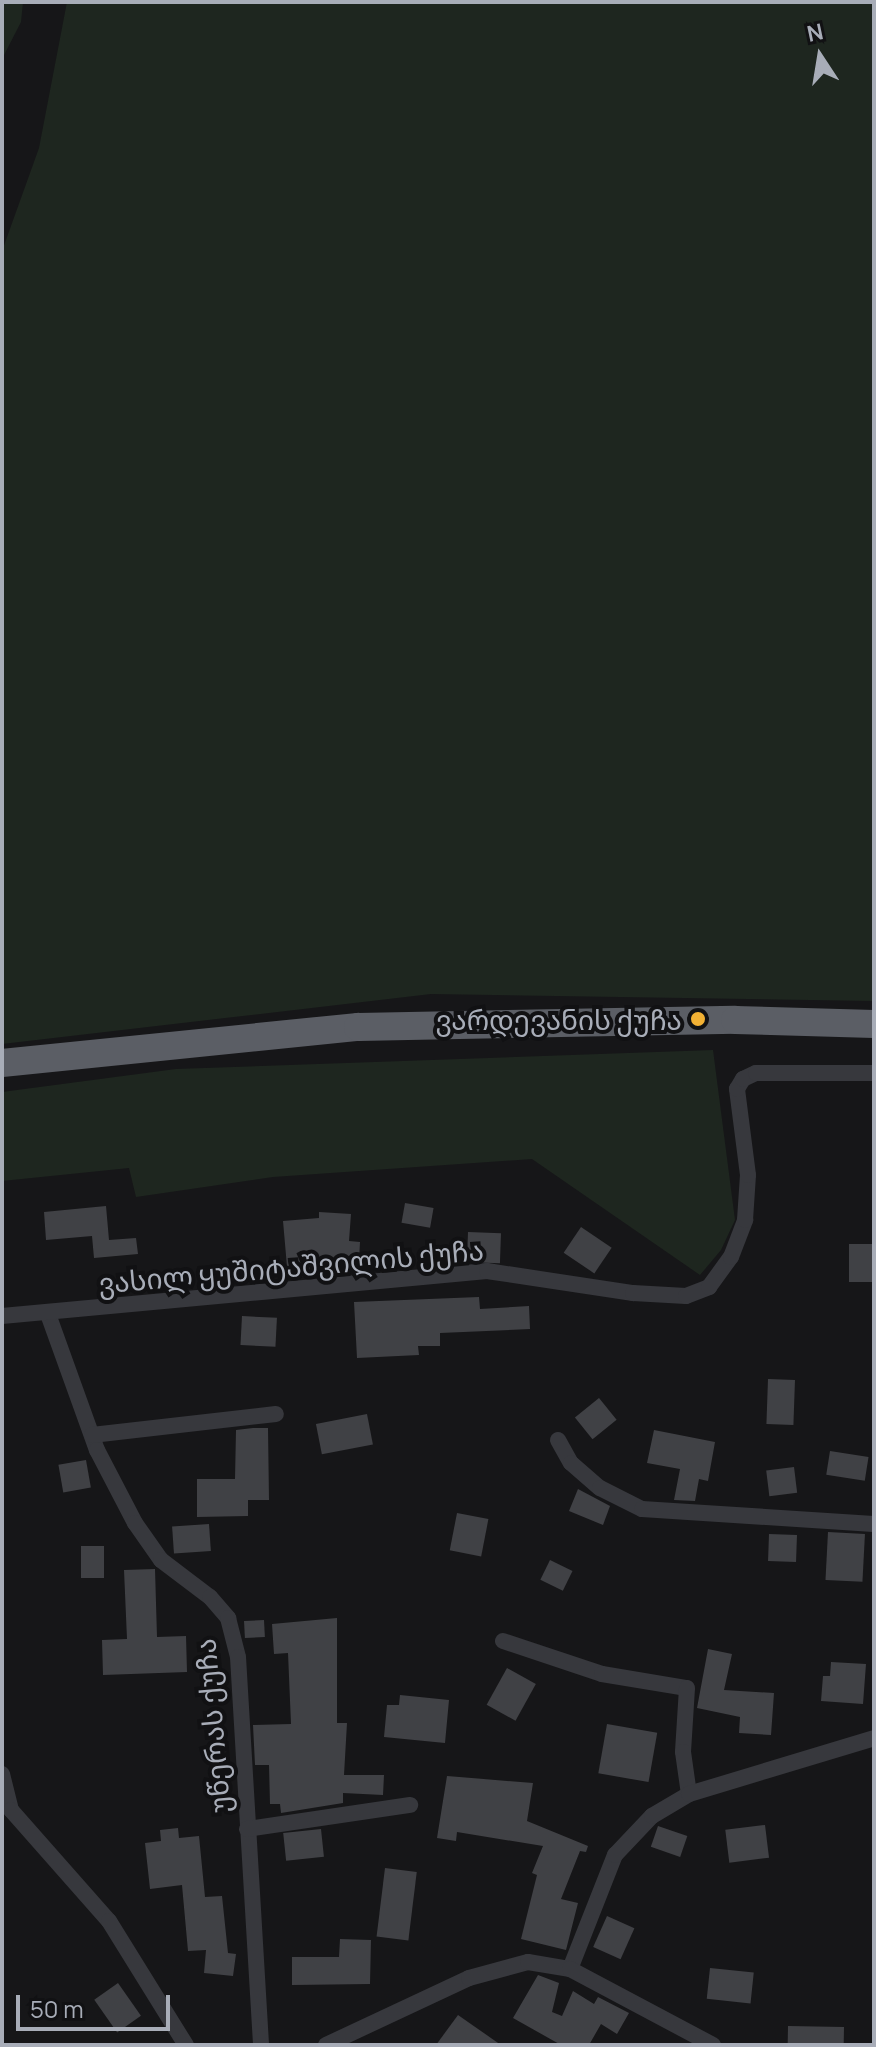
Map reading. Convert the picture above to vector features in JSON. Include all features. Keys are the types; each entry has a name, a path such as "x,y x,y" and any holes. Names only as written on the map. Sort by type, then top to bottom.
{"highway":[{"path":"2,1063 358,1027 735,1020 874,1024"}],"street":[{"name":"ვასილ ყუშიტაშვილის ქუჩა","path":"2,1316 487,1271 633,1293 686,1296 709,1287 731,1257 745,1220 748,1175 737,1089 743,1079 756,1073 874,1073"},
{"name":"უწერას ქუჩა","path":"48,1314 92,1435 135,1523 161,1560 210,1597 228,1618 238,1657 261,2045"},
{"path":"92,1435 276,1414"},
{"path":"558,1440 571,1463 600,1488 642,1509 874,1524"},
{"path":"503,1641 602,1674 687,1688 683,1752 689,1794"},
{"path":"570,1969 615,1855 652,1816 689,1794 874,1738"},
{"path":"2,1774 11,1810 109,1921 186,2045"},
{"path":"247,1829 410,1805"},
{"path":"326,2045 469,1978 528,1962 570,1969 713,2045"}],"shaded area":[{"path":"2,2 23,2 21,22 2,59"},
{"path":"67,2 874,2 874,1001 431,994 2,1044 2,251 39,148"},
{"path":"713,1050 735,1220 721,1250 700,1275 532,1159 273,1177 136,1197 129,1168 2,1181 2,1092 176,1069"}],"building":[{"path":"405,1203 434,1208 430,1228 402,1223"},
{"path":"106,1206 109,1240 136,1238 138,1254 94,1258 92,1236 46,1240 44,1212"},
{"path":"319,1212 351,1214 349,1241 360,1242 359,1261 312,1262 313,1276 288,1278 283,1221 319,1218"},
{"path":"581,1227 612,1248 594,1273 564,1253"},
{"path":"468,1232 501,1233 500,1263 467,1262"},
{"path":"849,1244 874,1244 874,1282 849,1282"},
{"path":"479,1297 480,1309 529,1306 530,1329 440,1333 440,1346 418,1346 419,1355 357,1358 354,1302"},
{"path":"242,1316 277,1318 275,1347 240,1345"},
{"path":"768,1379 795,1380 793,1425 766,1424"},
{"path":"599,1398 617,1420 593,1439 575,1418"},
{"path":"367,1414 373,1444 322,1454 316,1424"},
{"path":"268,1428 269,1500 248,1500 248,1516 197,1517 197,1479 235,1479 236,1430"},
{"path":"654,1430 715,1442 708,1481 699,1479 695,1501 674,1500 680,1469 647,1463"},
{"path":"830,1451 869,1457 865,1481 826,1475"},
{"path":"86,1460 91,1488 63,1492 58,1465"},
{"path":"794,1467 797,1493 769,1496 766,1470"},
{"path":"578,1489 610,1506 603,1525 569,1511"},
{"path":"457,1513 488,1519 481,1556 450,1550"},
{"path":"209,1524 211,1551 174,1554 172,1527"},
{"path":"828,1532 865,1534 862,1582 825,1580"},
{"path":"769,1534 797,1535 796,1562 768,1561"},
{"path":"81,1546 104,1546 104,1578 81,1578"},
{"path":"550,1560 572,1571 563,1591 540,1580"},
{"path":"155,1569 157,1637 186,1636 187,1672 103,1675 102,1640 127,1639 124,1570"},
{"path":"337,1618 337,1723 347,1723 344,1775 384,1775 383,1795 343,1793 343,1803 281,1813 280,1804 270,1804 269,1765 255,1765 253,1725 291,1724 288,1653 274,1654 272,1624"},
{"path":"264,1620 265,1637 245,1638 244,1621"},
{"path":"708,1649 732,1654 724,1690 774,1693 771,1735 739,1733 740,1717 697,1708"},
{"path":"831,1662 866,1664 863,1704 821,1701 823,1676 830,1676"},
{"path":"507,1668 536,1684 516,1721 487,1705"},
{"path":"400,1695 449,1700 445,1743 384,1737 387,1705 399,1705"},
{"path":"607,1724 657,1733 649,1782 598,1773"},
{"path":"447,1776 533,1783 527,1821 588,1846 586,1852 580,1851 561,1899 578,1903 566,1950 521,1939 537,1875 532,1873 543,1846 457,1832 456,1841 437,1838"},
{"path":"765,1825 769,1858 729,1863 725,1830"},
{"path":"658,1826 687,1836 680,1857 651,1847"},
{"path":"178,1828 179,1838 199,1836 205,1897 222,1896 228,1953 236,1954 233,1976 204,1973 206,1950 188,1951 182,1885 150,1889 145,1843 161,1841 160,1830"},
{"path":"321,1829 324,1857 286,1861 283,1833"},
{"path":"385,1868 417,1872 408,1940 377,1936"},
{"path":"607,1916 634,1928 621,1959 593,1947"},
{"path":"340,1939 371,1940 370,1984 292,1985 292,1957 339,1957"},
{"path":"710,1968 754,1973 751,2003 707,1999"},
{"path":"538,1975 559,1983 552,2012 562,2016 573,1991 594,2004 598,1997 629,2013 617,2034 601,2024 589,2045 561,2045 513,2018"},
{"path":"118,1983 141,2016 117,2032 94,2000"},
{"path":"458,2015 501,2045 436,2045"},
{"path":"788,2026 844,2027 844,2045 788,2045"}],"place":[{"name":"ვარდევანის ქუჩა","path":"698,1019"}]}
